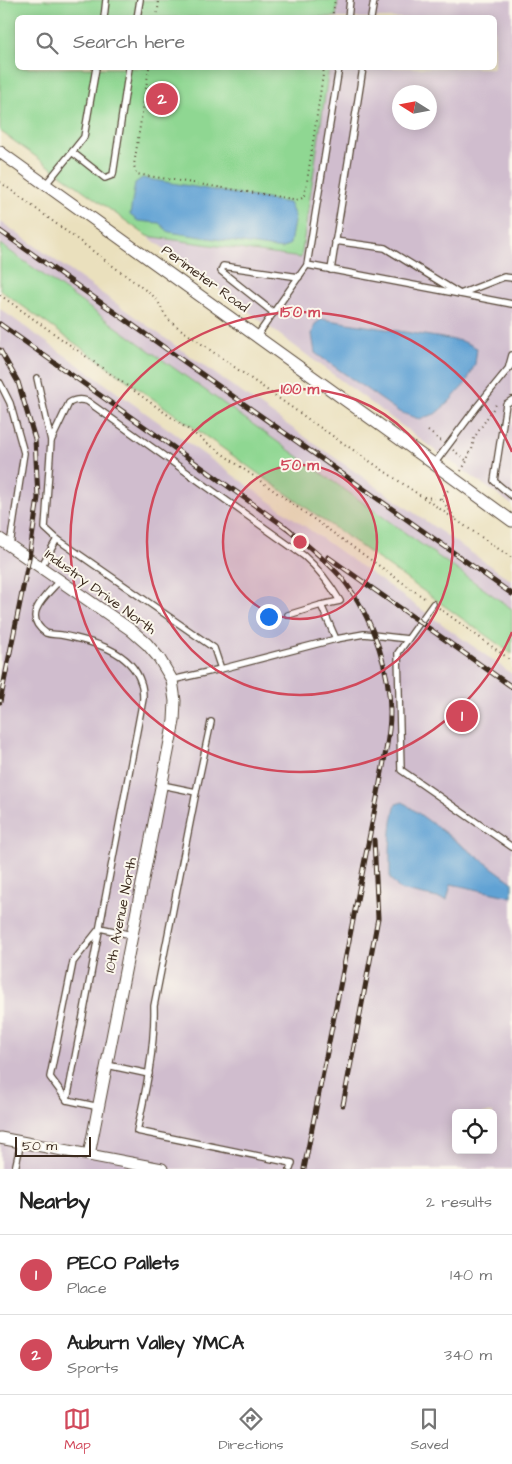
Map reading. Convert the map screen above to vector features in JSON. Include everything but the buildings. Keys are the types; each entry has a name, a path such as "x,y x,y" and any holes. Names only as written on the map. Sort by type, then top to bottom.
{"street":[{"name":"Perimeter Road","path":"0,152 258,336 512,521"},
{"name":"Industry Drive North","path":"5,542 140,637 159,658 172,680"},
{"name":"10th Avenue North","path":"89,1155 175,712 172,680"},
{"path":"0,1138 162,1169"}],"lane":[{"path":"104,15 106,0"},
{"path":"138,15 140,0"},
{"path":"348,15 350,0"},
{"path":"372,15 374,0"},
{"path":"46,184 84,137 96,70"},
{"path":"72,152 105,178 113,175 129,70"},
{"path":"258,336 307,266 340,70"},
{"path":"331,270 363,70"},
{"path":"335,241 385,248 460,294"},
{"path":"274,313 221,271 223,266 299,277"},
{"path":"307,266 512,304"},
{"path":"460,294 504,277 512,278"},
{"path":"434,464 511,366 512,355"},
{"path":"37,378 51,441 45,528 57,539 214,648 221,669"},
{"path":"0,383 10,403 24,454 5,542"},
{"path":"51,441 69,402 81,399 86,401 304,556 329,582 340,601 288,615"},
{"path":"512,400 506,404 494,481 512,496"},
{"path":"41,567 57,539"},
{"path":"60,580 37,606 35,618 40,629 52,635 88,641 114,651 126,659 136,671 142,684 143,699 68,1100"},
{"path":"433,604 398,653 402,770 512,846"},
{"path":"321,605 336,639"},
{"path":"172,680 336,639 364,634 408,639"},
{"path":"211,722 154,1006 149,1074 138,1131 292,1163 290,1169"},
{"path":"162,785 196,792"},
{"path":"100,928 132,935"},
{"path":"99,1107 68,1100 50,1077 73,962 100,928"},
{"path":"107,1065 149,1074"},
{"path":"15,1169 21,1142"}],"path":[{"path":"156,15 159,0"},
{"path":"332,15 335,0"},
{"path":"149,70 134,164 136,174 299,200 305,195 324,70"},
{"path":"0,182 159,300 168,319 173,324 318,426 512,558"},
{"path":"0,295 512,661"},
{"path":"441,499 467,461 472,450 474,438 498,402"},
{"path":"423,497 441,499 456,520"}],"shaded area":[{"path":"0,0 512,0 512,505 425,443 147,236 0,131"},
{"path":"0,221 512,581 512,611 0,244"},
{"path":"0,309 512,674 512,1169 0,1169"}],"green space":[{"path":"0,0 338,0 336,15 15,15 15,70 329,70 301,258 147,236 0,131"},
{"path":"0,244 512,609 512,654 0,290"}],"water":[{"path":"142,178 289,203 295,216 290,244 282,249 169,232 159,223 138,221 130,215 135,183"},
{"path":"322,319 462,341 477,348 475,364 466,383 448,403 435,414 419,419 399,412 315,353 312,334 315,324"},
{"path":"403,802 512,882 512,897 451,884 447,900 400,890 390,878 390,850 392,822 396,804"}],"railway":[{"path":"0,231 512,594"},
{"path":"0,324 291,531"},
{"path":"0,350 18,382 35,439 38,498 29,558 0,702"},
{"path":"286,527 340,576 362,609 372,628 385,669 390,710 388,737 380,783 304,1169"},
{"path":"328,557 512,687"},
{"path":"343,1105 378,918 374,840"}],"place":[{"name":"Auburn Valley YMCA","path":"162,99"},
{"name":"PECO Pallets","path":"462,716"}]}
